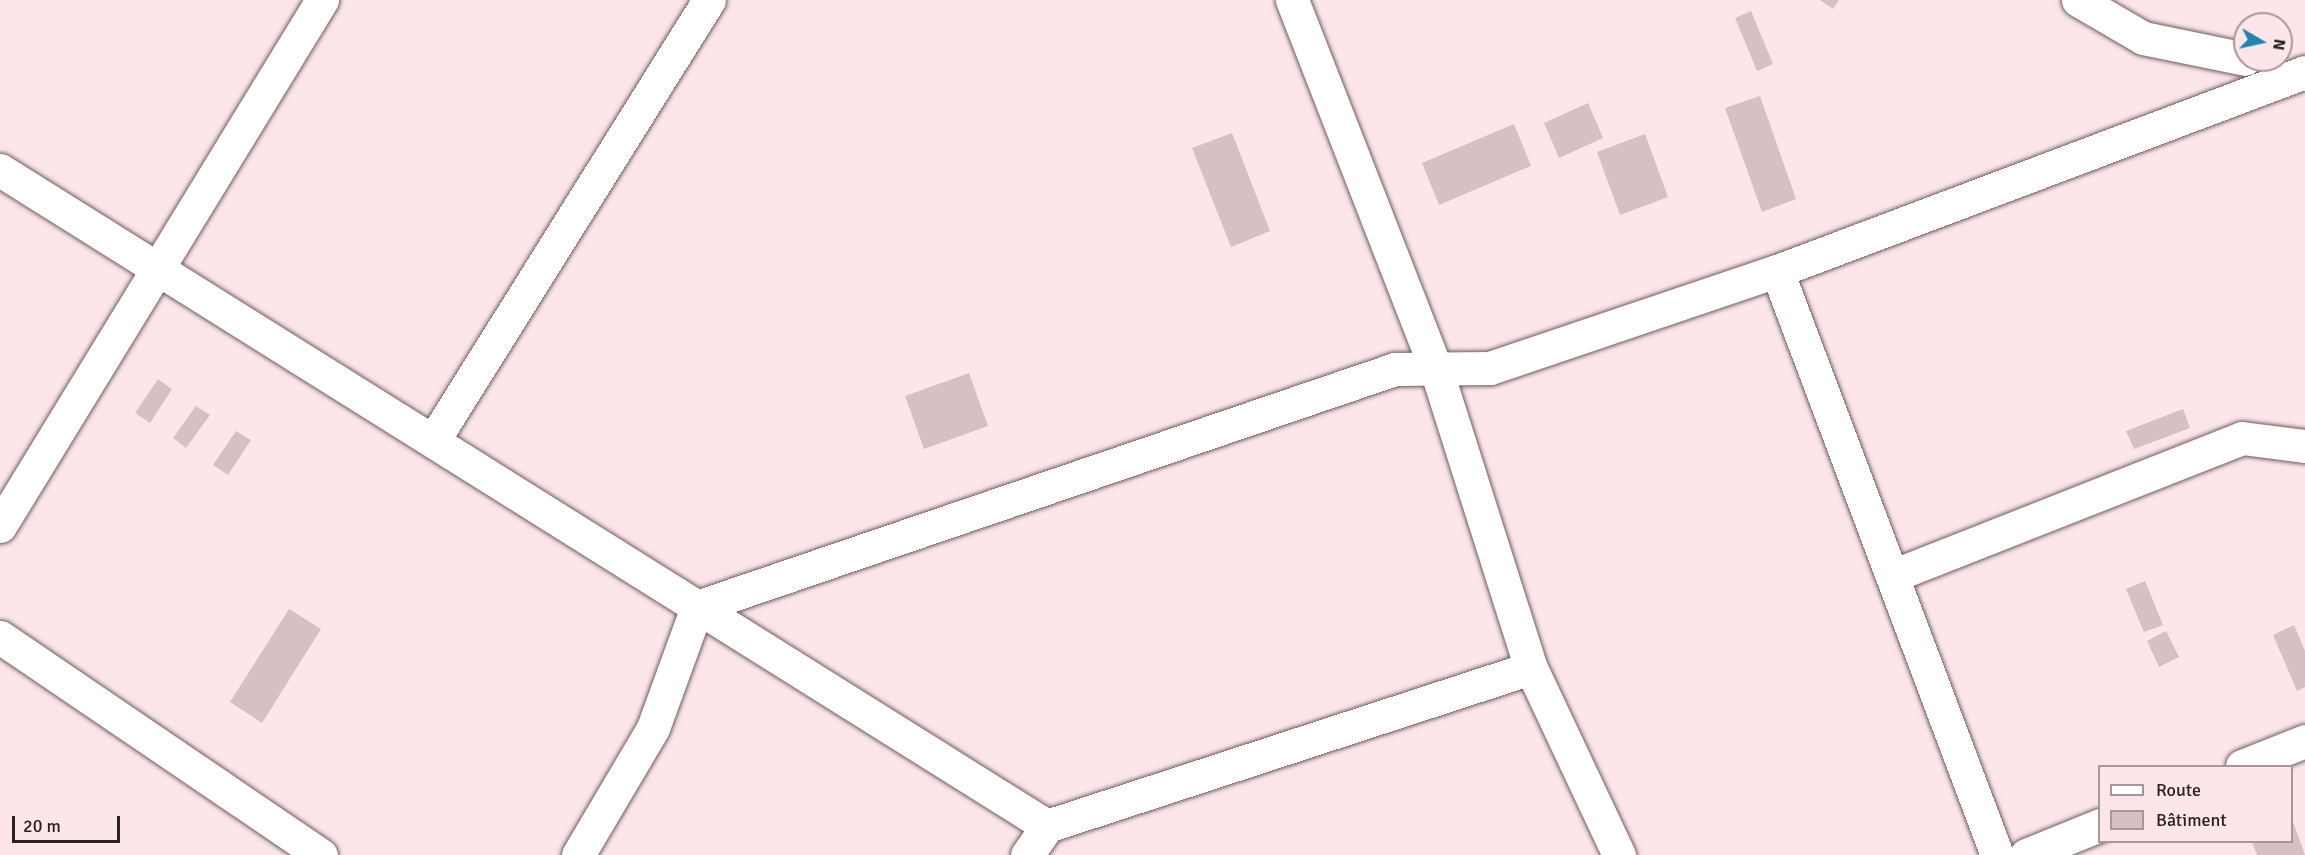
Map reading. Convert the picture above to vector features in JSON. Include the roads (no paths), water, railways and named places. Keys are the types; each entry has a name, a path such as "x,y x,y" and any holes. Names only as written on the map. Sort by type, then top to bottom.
{"street":[{"path":"0,526 322,0"},
{"path":"433,441 708,0"},
{"path":"1292,0 1436,369 1532,668 1619,855"},
{"path":"2078,0 2143,38 2233,57"},
{"path":"697,607 1395,369 1490,368 1777,271 2305,71"},
{"path":"0,170 1047,826"},
{"path":"1777,271 1997,855"},
{"path":"1892,576 2242,438 2305,446"},
{"path":"578,855 653,728 697,607"},
{"path":"0,637 321,855"},
{"path":"1027,855 1047,826 1532,668"},
{"path":"2245,765 2305,741"},
{"path":"2026,855 2098,826"}]}
